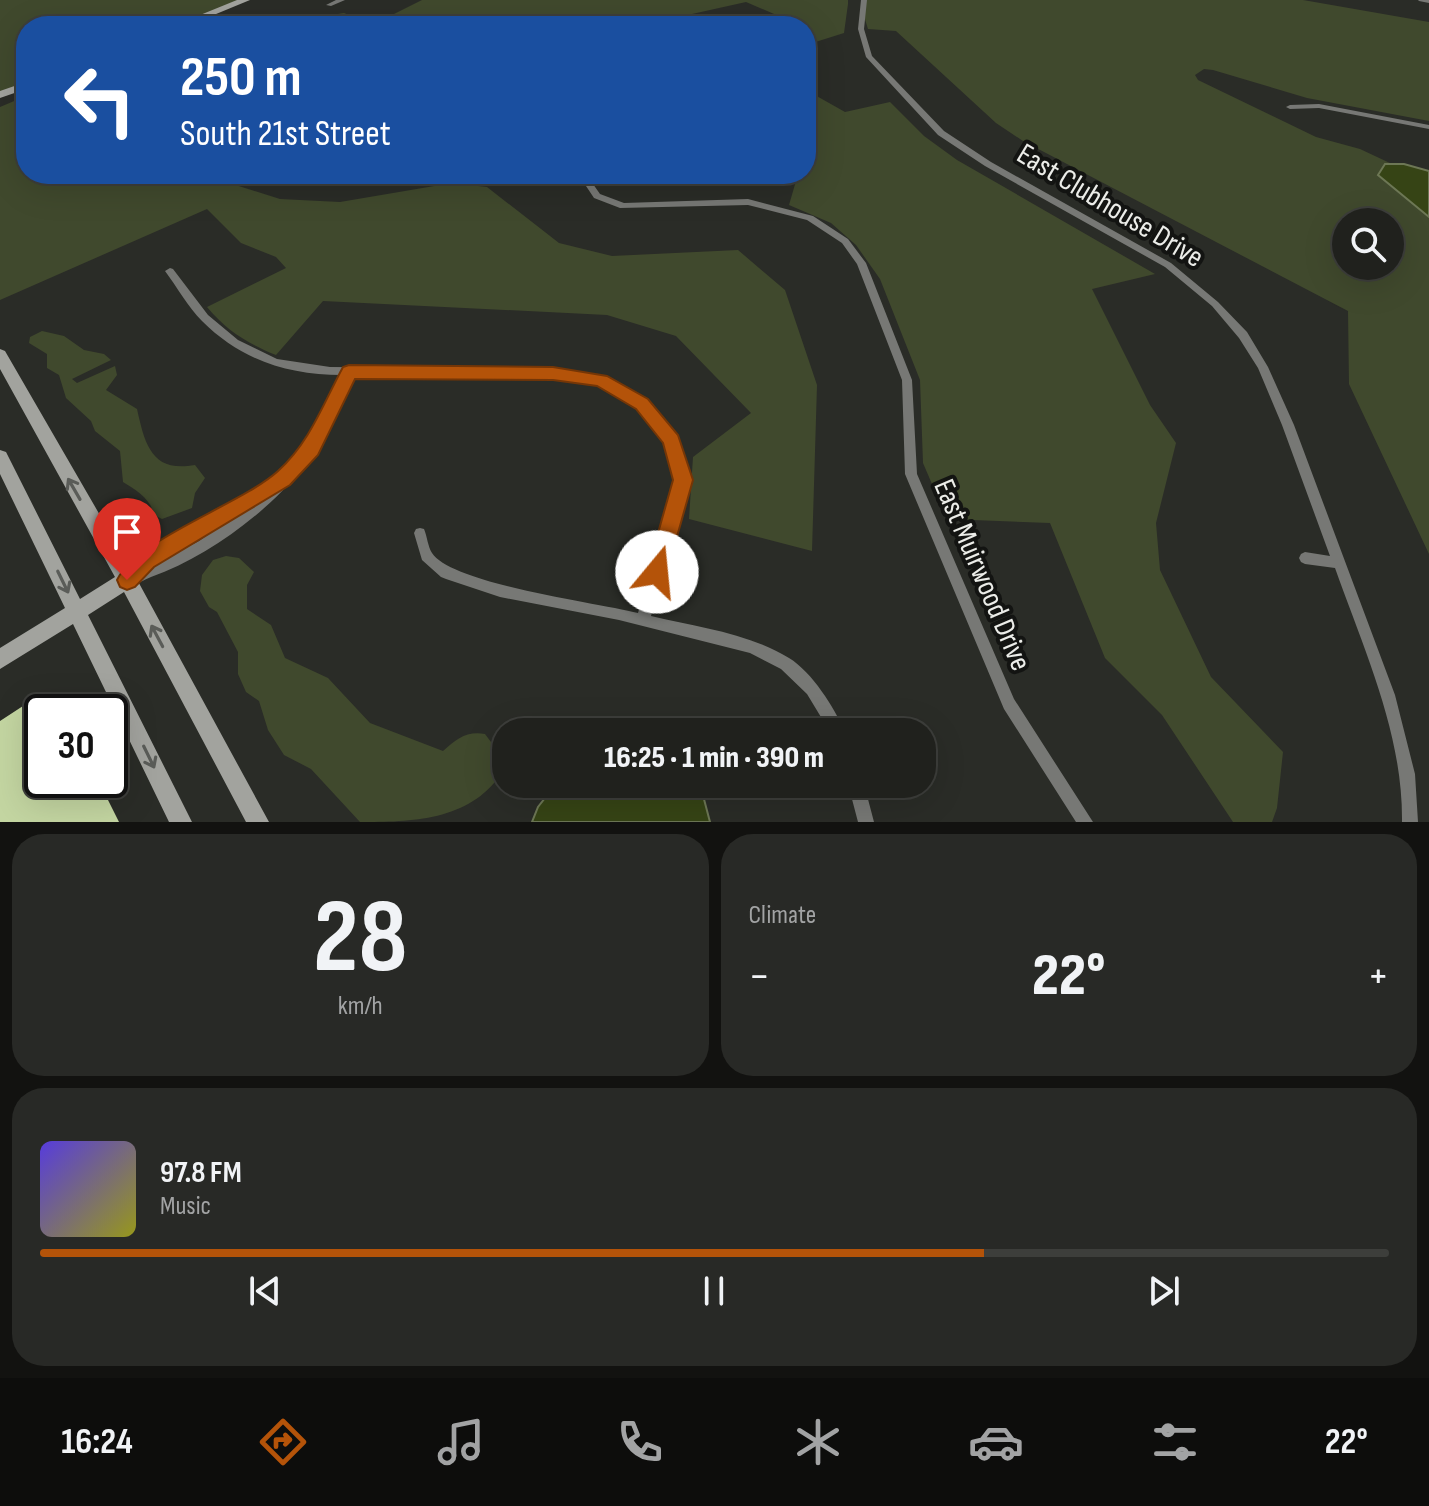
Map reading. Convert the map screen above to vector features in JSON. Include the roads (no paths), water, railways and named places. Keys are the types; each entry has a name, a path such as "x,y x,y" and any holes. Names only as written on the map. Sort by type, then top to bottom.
{"main road":[{"path":"204,16 245,0"},
{"path":"0,355 258,822"},
{"path":"0,457 181,822"},
{"path":"0,659 127,580"}],"street":[{"path":"329,5 342,0"},
{"path":"854,59 869,57 862,39 864,0"},
{"path":"1421,0 1429,1"},
{"name":"East Clubhouse Drive","path":"869,57 924,115 958,145 1168,265 1215,304 1243,335 1263,367 1388,695 1400,736 1411,799 1410,822"},
{"path":"1290,107 1319,106 1429,127"},
{"name":"East Muirwood Drive","path":"589,184 597,196 623,206 748,202 810,218 845,241 861,263 907,380 911,474 1009,704 1085,822"},
{"path":"170,271 204,317 247,352 295,368 349,372 553,373 601,380 642,404 671,440 683,480 643,620"},
{"path":"127,580 147,561 283,479 311,450 349,372"},
{"path":"420,533 426,556 446,573 500,591 643,620 752,647 786,664 812,689 830,718"},
{"path":"1305,558 1339,563"},
{"path":"860,798 866,822"}]}
